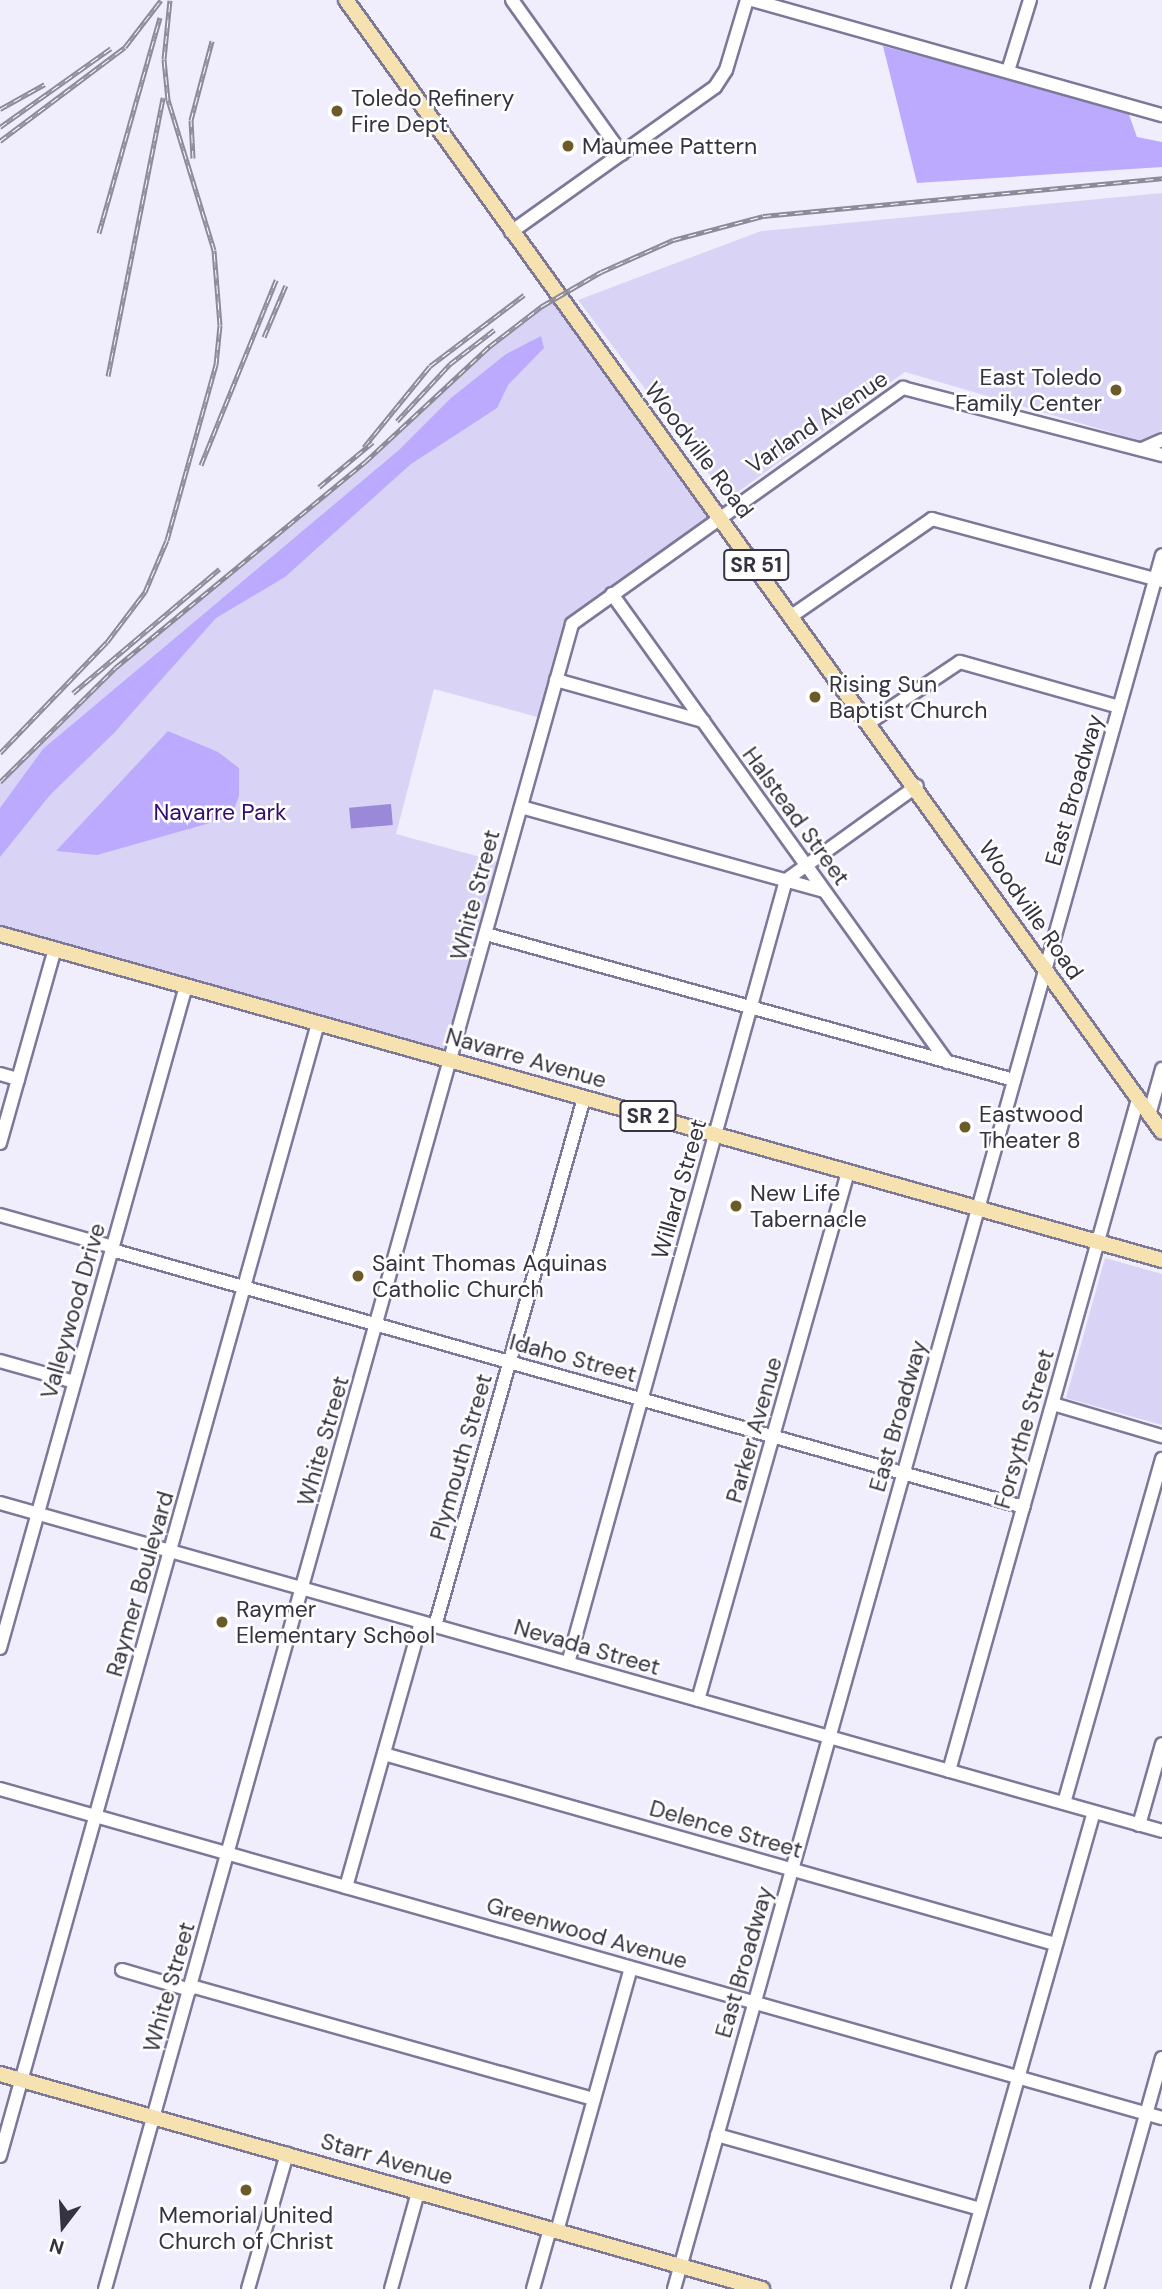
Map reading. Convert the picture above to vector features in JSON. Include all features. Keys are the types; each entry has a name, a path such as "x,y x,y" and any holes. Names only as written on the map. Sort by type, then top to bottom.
{"main road":[{"name":"Woodville Road","path":"346,0 511,232 917,786 1162,1132"},
{"name":"Navarre Avenue","path":"0,934 1162,1260"},
{"name":"Starr Avenue","path":"0,2074 681,2265 753,2288"}],"street":[{"path":"512,0 622,154"},
{"path":"1008,71 1030,0"},
{"path":"511,232 705,96 726,70 745,1 1008,71 1162,116"},
{"name":"Varland Avenue","path":"587,611 719,515 903,388 1162,455"},
{"path":"1143,449 1162,440"},
{"path":"793,615 932,519 1159,580"},
{"name":"East Broadway","path":"674,2289 1119,707 1159,580 1162,555"},
{"name":"Halstead Street","path":"612,594 947,1062"},
{"name":"White Street","path":"105,2289 378,1326 572,624 587,611"},
{"path":"870,722 960,662 1119,707"},
{"path":"556,680 702,721"},
{"path":"786,880 917,786"},
{"path":"522,807 824,891"},
{"name":"Willard Street","path":"568,1663 786,880"},
{"path":"486,934 1014,1080"},
{"path":"0,1143 55,949"},
{"name":"Valleywood Drive","path":"0,1648 186,986"},
{"name":"Raymer Boulevard","path":"0,2156 318,1023"},
{"path":"1149,1115 1162,1069"},
{"path":"0,1074 18,1079"},
{"name":"Plymouth Street","path":"435,1626 584,1098"},
{"name":"Forsythe Street","path":"949,1771 1138,1099"},
{"name":"Parker Avenue","path":"698,1700 848,1172"},
{"name":"Idaho Street","path":"0,1215 244,1288 1023,1507"},
{"path":"0,1361 74,1381"},
{"path":"1053,1404 1162,1436"},
{"path":"1064,1803 1162,1459"},
{"name":"Nevada Street","path":"0,1503 1162,1831"},
{"path":"346,1887 421,1622"},
{"path":"1139,1825 1162,1744"},
{"name":"Delence Street","path":"384,1754 1055,1944"},
{"name":"Greenwood Avenue","path":"0,1789 1162,2118"},
{"path":"958,2289 1094,1812"},
{"path":"533,2289 554,2230 631,1968"},
{"path":"122,1970 592,2099"},
{"path":"1097,2289 1162,2058"},
{"path":"717,2135 980,2209"},
{"path":"248,2289 287,2154"},
{"path":"391,2289 418,2192"}],"green space":[{"path":"883,46 1128,112 1137,137 1162,142 1162,167 917,183"},
{"path":"1162,193 1162,430 1141,441 905,372 728,499 578,300 761,231"},
{"name":"Navarre Park","path":"558,296 719,515 577,617 545,719 434,689 396,834 506,864 452,1060 0,934 0,782 115,668 365,462 502,336"},
{"path":"541,336 544,348 508,385 497,408 411,464 285,577 216,618 114,733 50,795 0,857 0,808 43,749 399,450 451,398 506,354"},
{"path":"168,731 218,752 239,768 239,796 231,817 97,855 56,851"},
{"path":"1105,1258 1162,1274 1162,1425 1066,1398"}],"shaded area":[{"path":"391,804 393,825 351,829 349,808"}],"railway":[{"path":"0,141 125,47 161,0"},
{"path":"0,753 107,642 145,592 167,540 216,365 220,325 214,250 168,100 164,59 170,0"},
{"path":"99,233 160,17"},
{"path":"193,158 191,120 212,41"},
{"path":"0,127 111,48"},
{"path":"0,109 45,84"},
{"path":"108,376 163,97"},
{"path":"0,782 115,668 365,462 490,346 542,306 601,272 673,240 763,216 1162,178"},
{"path":"201,465 276,280"},
{"path":"264,337 286,285"},
{"path":"364,447 430,366 524,295"},
{"path":"397,421 450,364 494,330"},
{"path":"319,487 373,442"},
{"path":"73,693 219,569"}],"place":[{"name":"Toledo Refinery Fire Dept","path":"337,111"},
{"name":"Maumee Pattern","path":"568,146"},
{"name":"East Toledo Family Center","path":"1116,390"},
{"name":"Rising Sun Baptist Church","path":"815,697"},
{"name":"Eastwood Theater 8","path":"965,1127"},
{"name":"New Life Tabernacle","path":"736,1206"},
{"name":"Saint Thomas Aquinas Catholic Church","path":"358,1276"},
{"name":"Raymer Elementary School","path":"222,1622"},
{"name":"Memorial United Church of Christ","path":"246,2190"}]}
